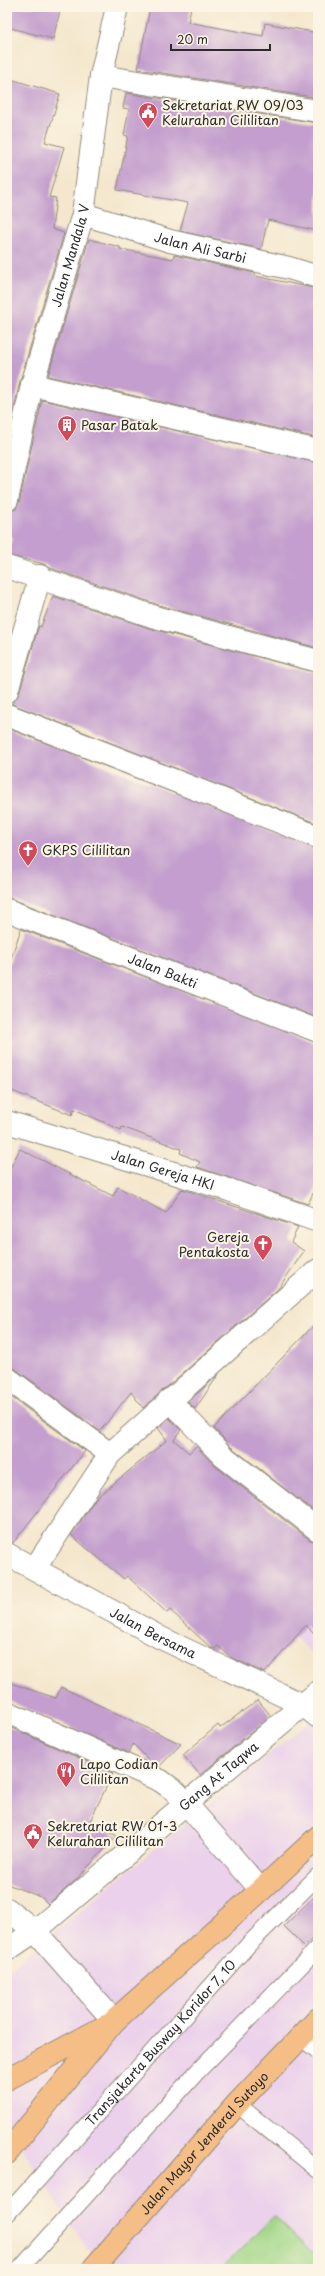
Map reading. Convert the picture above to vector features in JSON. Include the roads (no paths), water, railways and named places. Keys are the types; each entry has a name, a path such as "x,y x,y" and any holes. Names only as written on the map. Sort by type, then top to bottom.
{"highway":[{"path":"7,2153 114,2021 262,1890 318,1837"},
{"name":"Jalan Mayor Jenderal Sutoyo","path":"93,2269 237,2104 318,2019"},
{"path":"7,2079 114,2021"}],"street":[{"name":"Jalan Mandala V","path":"7,500 13,452 83,214 101,76 117,7"},
{"path":"101,76 318,111"},
{"name":"Jalan Ali Sarbi","path":"83,214 170,240 266,262 318,277"},
{"path":"32,385 318,451"},
{"path":"7,567 40,576 155,617 318,661"},
{"path":"7,690 40,576"},
{"path":"7,715 318,836"},
{"name":"Jalan Bakti","path":"7,910 318,1031"},
{"name":"Jalan Gereja HKI","path":"7,1122 229,1190 318,1221"},
{"path":"35,1568 110,1454 169,1400 318,1270"},
{"path":"7,1378 110,1454"},
{"path":"169,1400 223,1456 318,1530"},
{"name":"Jalan Bersama","path":"7,1554 161,1638 313,1704"},
{"name":"Gang At Taqwa","path":"7,1950 35,1931 186,1804 313,1704"},
{"path":"7,1712 161,1781 176,1792 262,1890"},
{"path":"7,1909 35,1931 114,2021"}],"lane":[{"name":"Transjakarta Busway Koridor 7, 10","path":"7,2214 249,1944 318,1876"},
{"path":"20,2269 196,2073 318,1948"},
{"path":"301,2036 318,2052"},
{"path":"237,2104 318,2170"}],"place":[{"name":"Sekretariat RW 09/03 Kelurahan Cililitan","path":"148,129"},
{"name":"Pasar Batak","path":"67,442"},
{"name":"GKPS Cililitan","path":"28,867"},
{"name":"Gereja Pentakosta","path":"263,1261"},
{"name":"Lapo Codian Cililitan","path":"66,1788"},
{"name":"Sekretariat RW 01-3 Kelurahan Cililitan","path":"33,1850"}]}
